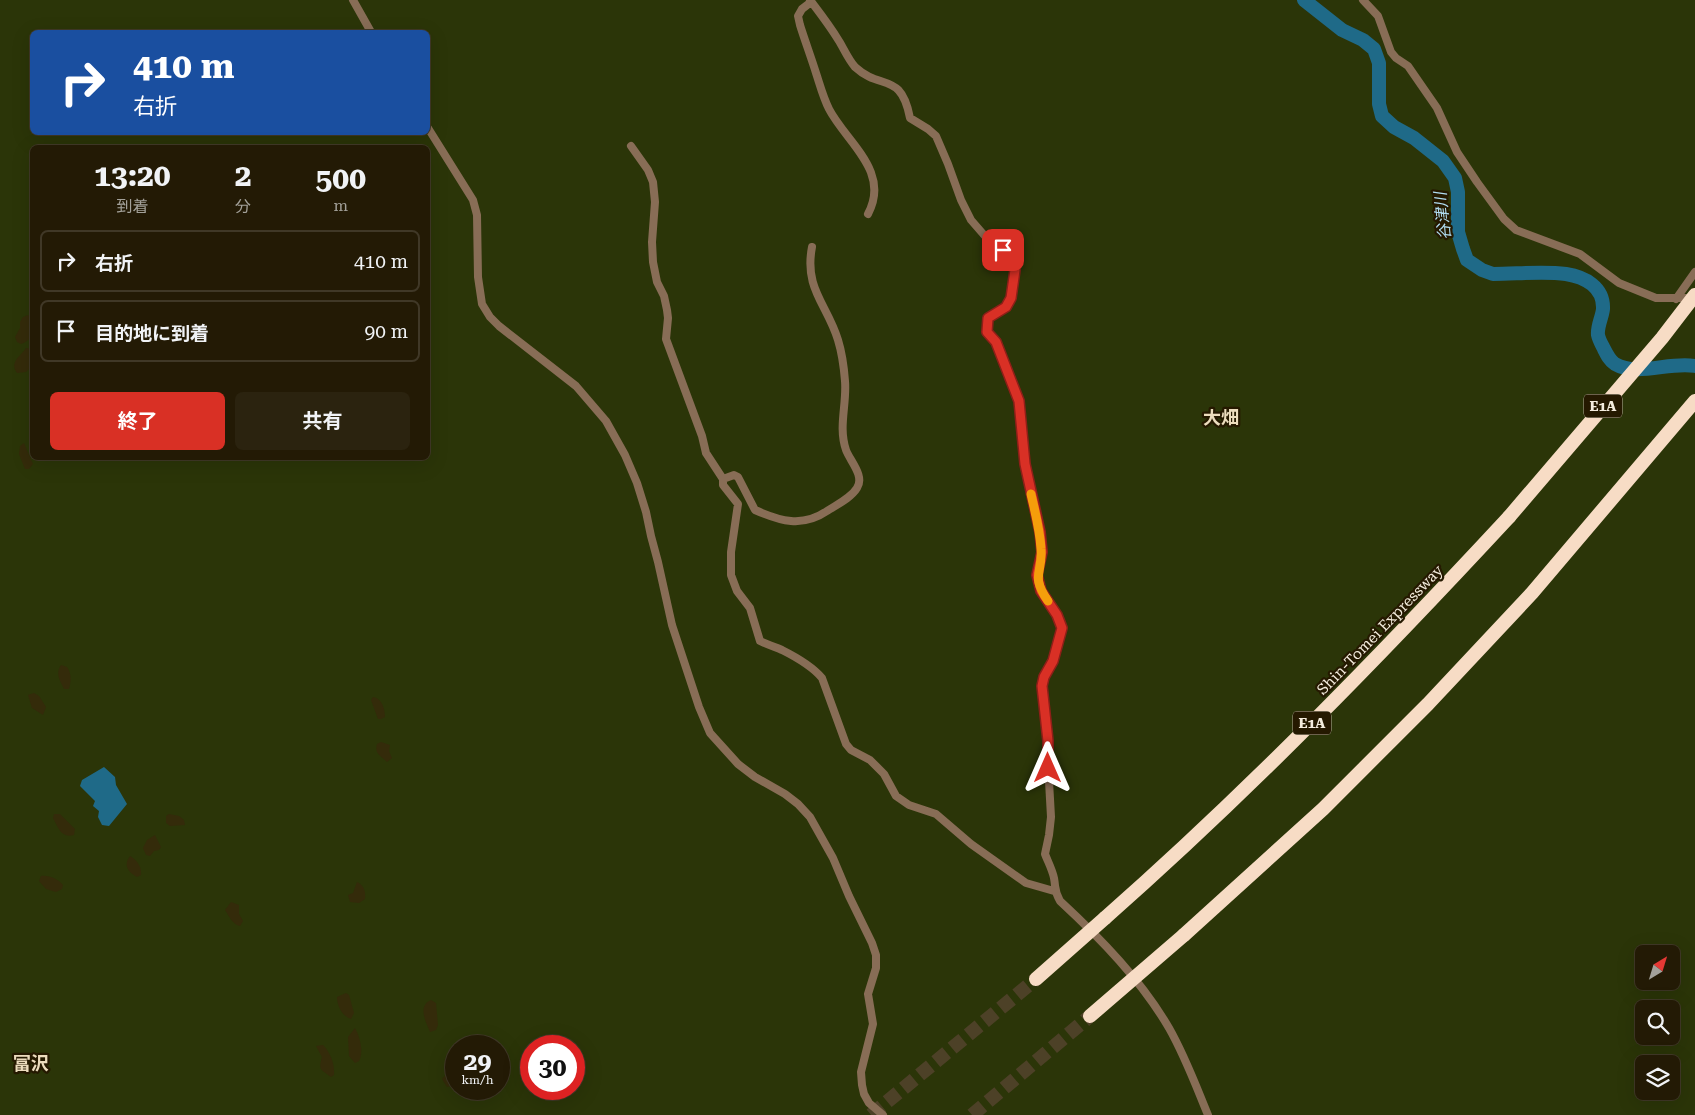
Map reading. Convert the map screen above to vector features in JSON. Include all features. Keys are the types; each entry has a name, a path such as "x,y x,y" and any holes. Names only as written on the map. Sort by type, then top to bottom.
{"highway":[{"name":"Shin-Tomei Expressway","path":"1036,979 1220,814 1433,599 1509,516 1695,297"},
{"path":"1090,1016 1184,935 1323,809 1428,704 1532,593 1695,401"}],"street":[{"path":"353,0 370,30"},
{"path":"1362,0 1378,16 1391,52 1408,66 1437,108 1457,152 1504,219 1516,230 1580,254 1619,283 1656,298 1676,299 1695,297"},
{"path":"868,214 875,198 871,174 864,156 830,110 822,93 800,25 798,16 810,1 823,16 855,67 867,75 900,90 907,102 910,118 936,136 961,200 971,220 980,232 1011,258 1015,270 1011,298 1006,307 988,318 987,332 996,342 1019,401 1025,464 1041,542 1042,552 1037,575 1041,591 1057,615 1062,628 1053,661 1044,677 1042,686 1048,741 1048,781 1051,817 1044,854 1051,867 1054,891 1060,901 1118,958 1169,1028 1208,1115"},
{"path":"430,131 472,200 477,215 478,277 482,304 490,317 499,326 576,386 606,421 625,455 637,483 646,512 672,625 699,707 710,733 738,764 755,777 792,799 810,817 833,858 876,955 876,968 868,994 873,1024 861,1072 864,1094 869,1103 883,1115"},
{"path":"631,146 648,170 653,182 652,262 667,310 666,338 702,436 706,453 724,479 723,486 738,504 731,552 731,575 737,591 750,608 760,641 771,648 781,650 816,670 822,678 846,744 851,750 870,760 884,774 896,796 909,805 936,814 971,844 1026,884 1054,891"},
{"path":"724,479 734,476 738,477 755,510 779,520 809,520 822,514 858,488 859,478 857,470 846,449 843,430 846,382 840,347 831,323 817,297 811,276 809,262 812,247"},
{"path":"1676,299 1695,272"}],"green space":[{"path":"0,0 1695,0 1695,1115 0,1115"}],"sand":[{"path":"30,316 30,337 21,344 17,342 15,337 23,317"},
{"path":"26,348 30,349 30,368 26,372 17,373 14,366 16,360"},
{"path":"24,443 33,464 29,469 25,469 19,454 20,446"},
{"path":"61,665 67,667 70,672 71,681 69,689 64,689 59,677 58,671"},
{"path":"34,693 39,696 46,707 43,715 32,708 28,695"},
{"path":"373,697 379,699 384,707 385,717 381,719 378,719 371,700"},
{"path":"381,742 390,745 389,751 392,758 387,762 376,750 377,744"},
{"path":"54,814 60,814 75,829 74,835 66,835 60,831 53,818"},
{"path":"169,814 179,816 184,820 185,825 170,826 166,823 166,816"},
{"path":"155,835 161,847 150,856 146,855 143,848 147,840"},
{"path":"130,856 140,867 141,875 137,877 131,873 127,865"},
{"path":"41,876 56,879 63,885 62,889 56,892 46,889 39,881"},
{"path":"357,882 364,889 365,899 359,903 350,902 348,895 353,893"},
{"path":"231,902 239,905 239,914 243,921 240,926 233,922 225,910"},
{"path":"346,993 349,995 354,1013 351,1019 343,1013 337,1000 337,997"},
{"path":"431,1000 436,1003 438,1025 436,1030 430,1032 423,1010 424,1006"},
{"path":"355,1028 360,1040 361,1049 359,1061 355,1063 349,1056 348,1037"},
{"path":"323,1045 333,1063 334,1075 331,1077 320,1067 322,1057 316,1046"}],"water":[{"path":"104,767 115,777 116,785 127,804 109,826 102,825 98,817 99,811 93,806 95,801 80,786 82,780"}],"waterway":[{"name":"谷津川","path":"1304,0 1342,30 1363,40 1374,49 1379,63 1379,104 1382,116 1394,127 1414,138 1443,161 1455,178 1458,192 1458,232 1467,260 1482,270 1493,274 1557,273 1573,275 1592,284 1600,295 1603,309 1598,328 1598,337 1607,356 1615,364 1633,369 1675,365 1695,366"}],"tunnel":[{"path":"871,1115 1036,979"},
{"path":"972,1115 1090,1016"}],"slow traffic":[{"path":"1031,494 1040,532 1042,552 1037,575 1041,591 1048,601"}],"district":[{"name":"大畑","path":"1221,418"},
{"name":"富沢","path":"31,1064"}],"route":[{"path":"1003,250 1011,258 1015,270 1011,298 1006,307 988,318 987,332 996,342 1019,401 1025,464 1040,532 1042,552 1037,575 1041,591 1057,615 1062,628 1053,661 1044,677 1042,686 1048,741 1048,768"}]}
